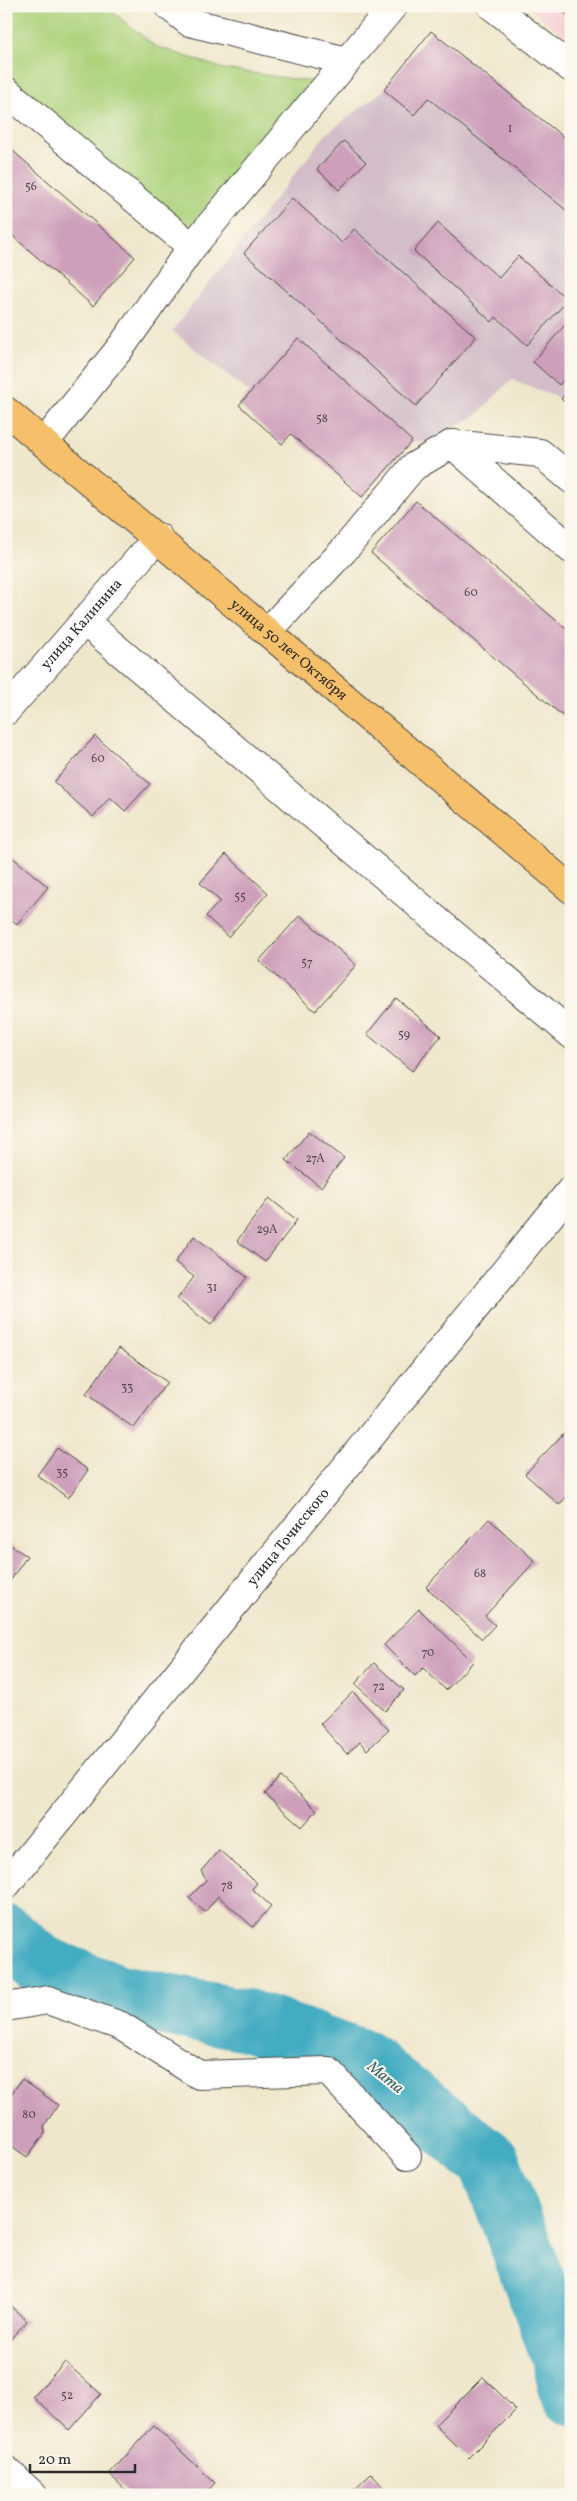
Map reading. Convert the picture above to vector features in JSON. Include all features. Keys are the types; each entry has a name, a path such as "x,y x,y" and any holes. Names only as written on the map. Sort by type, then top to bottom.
{"main road":[{"name":"улица 50 лет Октября","path":"6,411 158,537 571,889"}],"street":[{"path":"169,6 190,22 347,61"},
{"path":"44,443 121,347 192,247 393,6"},
{"path":"492,6 571,68"},
{"path":"6,91 192,247"},
{"path":"452,444 571,550"},
{"path":"268,631 344,550 413,466 452,444 540,453 571,479"},
{"name":"улица Калинина","path":"6,710 158,537"},
{"path":"84,621 571,1034"},
{"name":"улица Точисского","path":"6,1885 571,1190"},
{"path":"6,2007 48,2000 121,2026 200,2075 328,2070 407,2156"},
{"path":"6,2470 32,2495"}],"shaded area":[{"path":"527,6 571,6 571,41"},
{"path":"431,31 571,143 571,387 561,399 512,379 477,415 424,443 412,441 362,497 291,434 282,444 239,405 249,392 172,331 326,134 384,90"}],"green space":[{"path":"6,6 105,6 155,46 224,69 328,84 192,247 6,91"}],"building":[{"path":"556,6 571,6 571,18"},
{"path":"431,31 571,143 571,214 428,98 414,115 384,90"},
{"path":"344,141 366,162 339,190 317,169"},
{"path":"6,145 135,257 93,306 6,230"},
{"path":"292,198 342,243 354,229 476,337 416,406 244,253"},
{"path":"438,223 499,278 518,256 568,300 527,345 496,317 492,322 414,251"},
{"path":"571,318 571,371 559,385 533,362"},
{"path":"298,338 412,441 362,497 291,434 282,444 239,405"},
{"path":"571,387 571,407 561,399"},
{"path":"416,501 571,633 571,723 371,553"},
{"path":"95,736 150,784 125,811 110,797 93,817 54,782"},
{"path":"6,852 48,887 17,924 6,915"},
{"path":"226,854 268,893 228,937 206,916 220,901 200,883"},
{"path":"300,915 356,965 315,1011 259,961"},
{"path":"396,998 441,1036 412,1071 367,1034"},
{"path":"309,1131 344,1158 321,1187 286,1160"},
{"path":"269,1198 297,1220 265,1262 237,1241"},
{"path":"194,1236 247,1277 211,1325 177,1299 194,1277 175,1262"},
{"path":"119,1348 167,1382 134,1428 86,1394"},
{"path":"566,1431 571,1435 571,1492 559,1505 525,1474"},
{"path":"57,1448 88,1470 68,1498 37,1475"},
{"path":"489,1519 535,1561 485,1616 495,1625 482,1639 426,1587"},
{"path":"6,1542 27,1556 6,1587"},
{"path":"419,1609 473,1662 446,1690 423,1668 415,1676 384,1645"},
{"path":"374,1663 404,1690 385,1711 355,1684"},
{"path":"353,1692 389,1730 367,1750 360,1742 347,1754 320,1724"},
{"path":"280,1777 317,1810 302,1827 265,1794"},
{"path":"219,1850 257,1883 252,1889 271,1906 253,1927 218,1896 205,1912 189,1898 206,1880 201,1871"},
{"path":"22,2079 58,2105 44,2126 45,2133 27,2157 6,2142 6,2101"},
{"path":"6,2302 27,2321 6,2344"},
{"path":"65,2362 101,2394 69,2430 33,2397"},
{"path":"483,2377 516,2410 468,2458 435,2425"},
{"path":"154,2426 215,2483 204,2495 131,2495 109,2474"},
{"path":"371,2474 391,2495 349,2495"}],"waterway":[{"name":"Мата","path":"6,1936 42,1966 118,1996 247,2020 362,2060 489,2161 562,2356 571,2394"}]}
